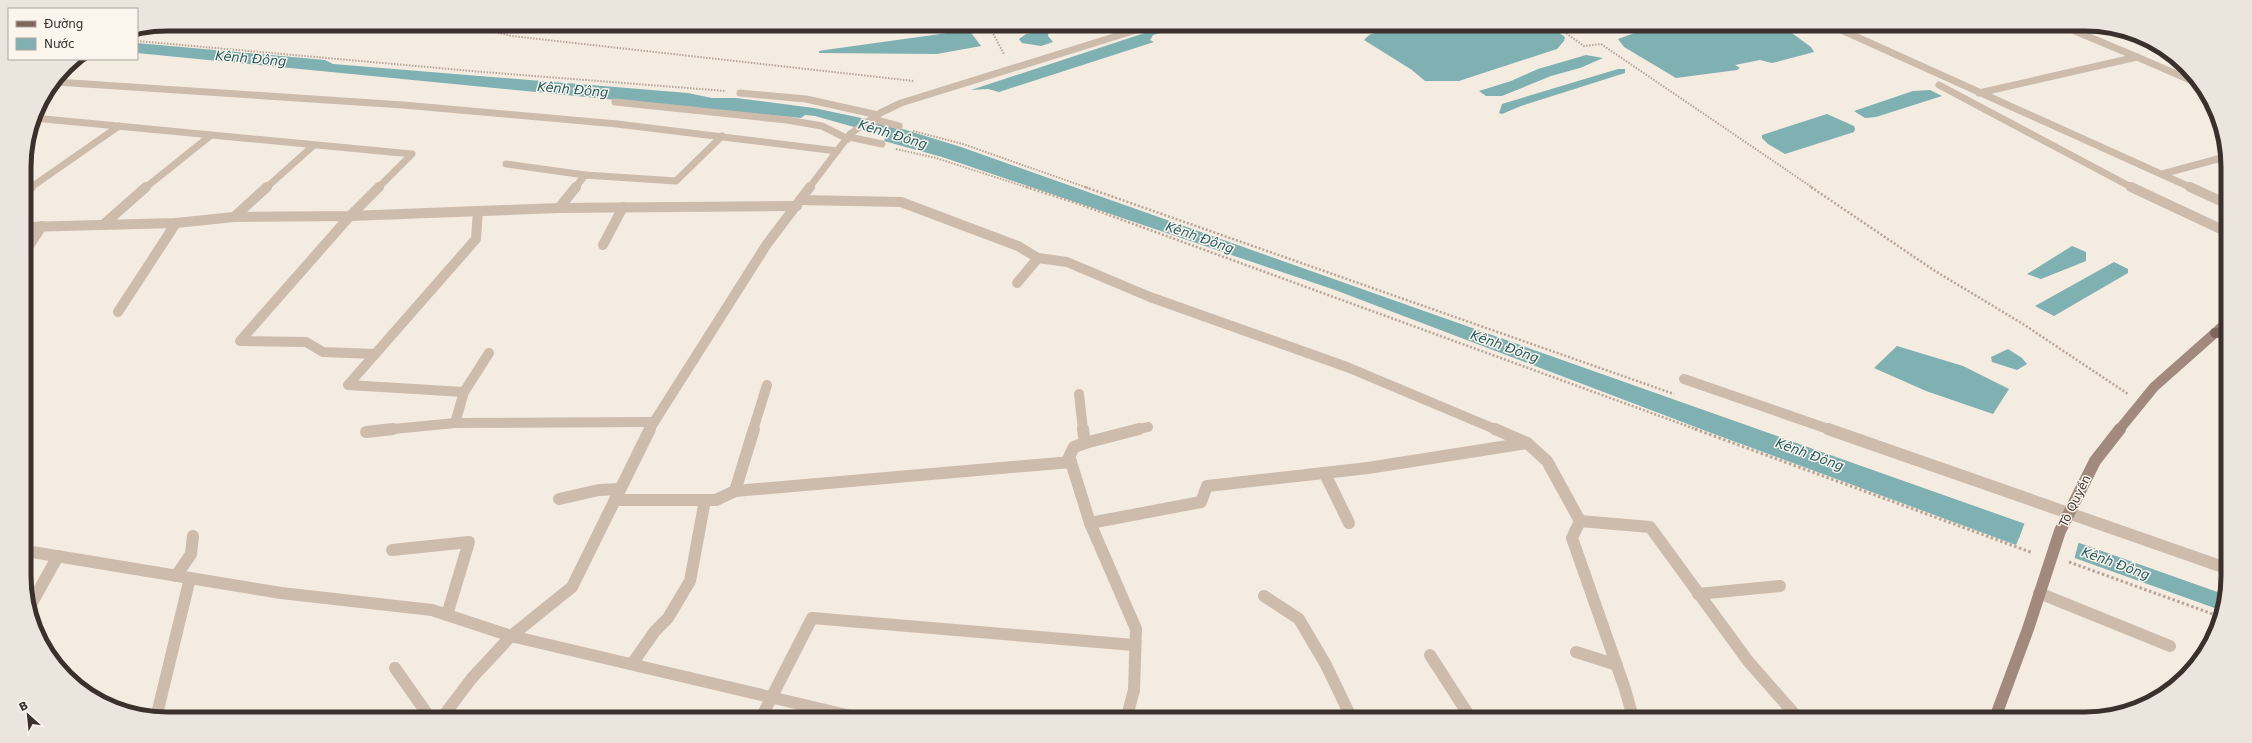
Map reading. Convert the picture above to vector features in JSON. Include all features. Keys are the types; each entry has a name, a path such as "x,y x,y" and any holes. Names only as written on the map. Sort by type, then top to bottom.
{"main road":[{"name":"Tô Quyền","path":"1998,712 2060,531 2095,461 2154,387 2220,333"}],"street":[{"path":"446,712 472,678 511,636 572,587 653,422 767,244 849,137 875,117 901,103 1133,31"},
{"path":"1844,31 2221,201"},
{"path":"2075,31 2189,80"},
{"path":"1979,93 2137,58"},
{"path":"61,82 101,83 403,105 617,124 837,151"},
{"path":"1939,84 2157,201 2221,229"},
{"path":"740,93 812,100 875,117 899,126"},
{"path":"615,102 787,120 822,126 849,137 882,144"},
{"path":"40,119 210,136 412,154 350,216 240,341 306,342 323,352 375,354"},
{"path":"31,187 119,126"},
{"path":"103,225 137,194 210,136"},
{"path":"506,164 585,175 676,181 722,136"},
{"path":"234,217 314,145"},
{"path":"2162,174 2221,158"},
{"path":"559,208 585,175"},
{"path":"31,227 176,223 234,217 350,216 559,208 901,202 1018,246 1038,258 1067,262 1150,297 1347,367 1527,443 1547,461 1580,521"},
{"path":"603,245 623,207"},
{"path":"464,392 348,385 476,239 478,211"},
{"path":"118,312 176,223"},
{"path":"31,243 42,226"},
{"path":"1017,283 1038,258"},
{"path":"455,423 464,392 489,353"},
{"path":"1684,379 2067,518 2221,566"},
{"path":"735,491 767,385"},
{"path":"1079,394 1085,443"},
{"path":"366,432 455,423 653,422"},
{"path":"1128,712 1134,690 1134,645 1136,629 1090,523 1069,457 1074,447 1148,427"},
{"path":"1090,523 1201,502 1207,486 1326,474 1451,458 1527,443"},
{"path":"615,500 716,500 735,491 1071,462"},
{"path":"1326,474 1349,523"},
{"path":"559,499 599,490 620,489"},
{"path":"632,664 655,631 668,618 690,581 705,500"},
{"path":"1580,521 1650,527 1748,661 1793,712"},
{"path":"1580,521 1572,538 1617,665 1631,712"},
{"path":"176,576 191,554 193,536"},
{"path":"392,550 469,542 447,615"},
{"path":"31,552 281,593 432,610 511,636 835,712"},
{"path":"33,600 58,556"},
{"path":"158,711 190,578"},
{"path":"1698,594 1780,586"},
{"path":"2039,593 2170,646"},
{"path":"1264,596 1299,619 1326,665 1349,712"},
{"path":"764,712 812,618 1134,645"},
{"path":"1576,652 1617,665"},
{"path":"1430,655 1467,712"},
{"path":"395,668 426,712"}],"path":[{"path":"490,31 512,36 920,82 942,90"},
{"path":"992,31 1012,68"},
{"path":"1562,31 1584,46 1601,44 1935,271 2023,324 2141,403"},
{"path":"138,41 740,93"},
{"path":"899,126 963,144 1679,396"},
{"path":"882,144 936,158 1076,203 2051,558 2215,615"}],"water":[{"path":"962,31 970,31 981,46 937,54 819,53 819,51"},
{"path":"1049,31 1048,36 1053,42 1041,46 1022,43 1019,39 1026,34"},
{"path":"1151,31 1166,31 1153,35 1150,40 1154,42 999,92 988,89 971,90"},
{"path":"1380,31 1557,31 1565,37 1564,41 1557,49 1459,81 1425,81 1412,70 1364,40 1369,35"},
{"path":"1640,31 1789,31 1811,47 1814,52 1772,63 1760,60 1735,65 1740,68 1737,70 1676,78 1624,47 1618,39"},
{"name":"Kênh Đông","path":"138,43 325,60 333,64 688,93 712,98 736,98 814,108 880,122 961,147 2220,593 2217,609 2019,538 2016,545 1706,431 1335,290 942,157 884,141 886,136 815,116 805,115 801,118 138,53"},
{"path":"1586,55 1603,58 1580,68 1551,76 1502,96 1486,96 1479,91 1511,81 1538,69"},
{"path":"1618,69 1625,69 1625,73 1521,106 1502,114 1499,113 1502,104"},
{"path":"1930,90 1942,96 1876,117 1865,118 1854,111 1913,91"},
{"path":"1827,114 1854,126 1854,132 1785,154 1768,144 1762,138 1762,135"},
{"path":"2072,246 2086,252 2086,261 2041,279 2027,274"},
{"path":"2114,262 2128,269 2128,273 2054,316 2035,306"},
{"path":"1897,346 1963,366 2009,389 1993,414 1926,391 1874,368"},
{"path":"2008,349 2022,358 2027,364 2017,370 1992,362 1991,357"}],"pier":[{"path":"2025,522 2079,541 2074,560 2020,541 2016,547"}]}
